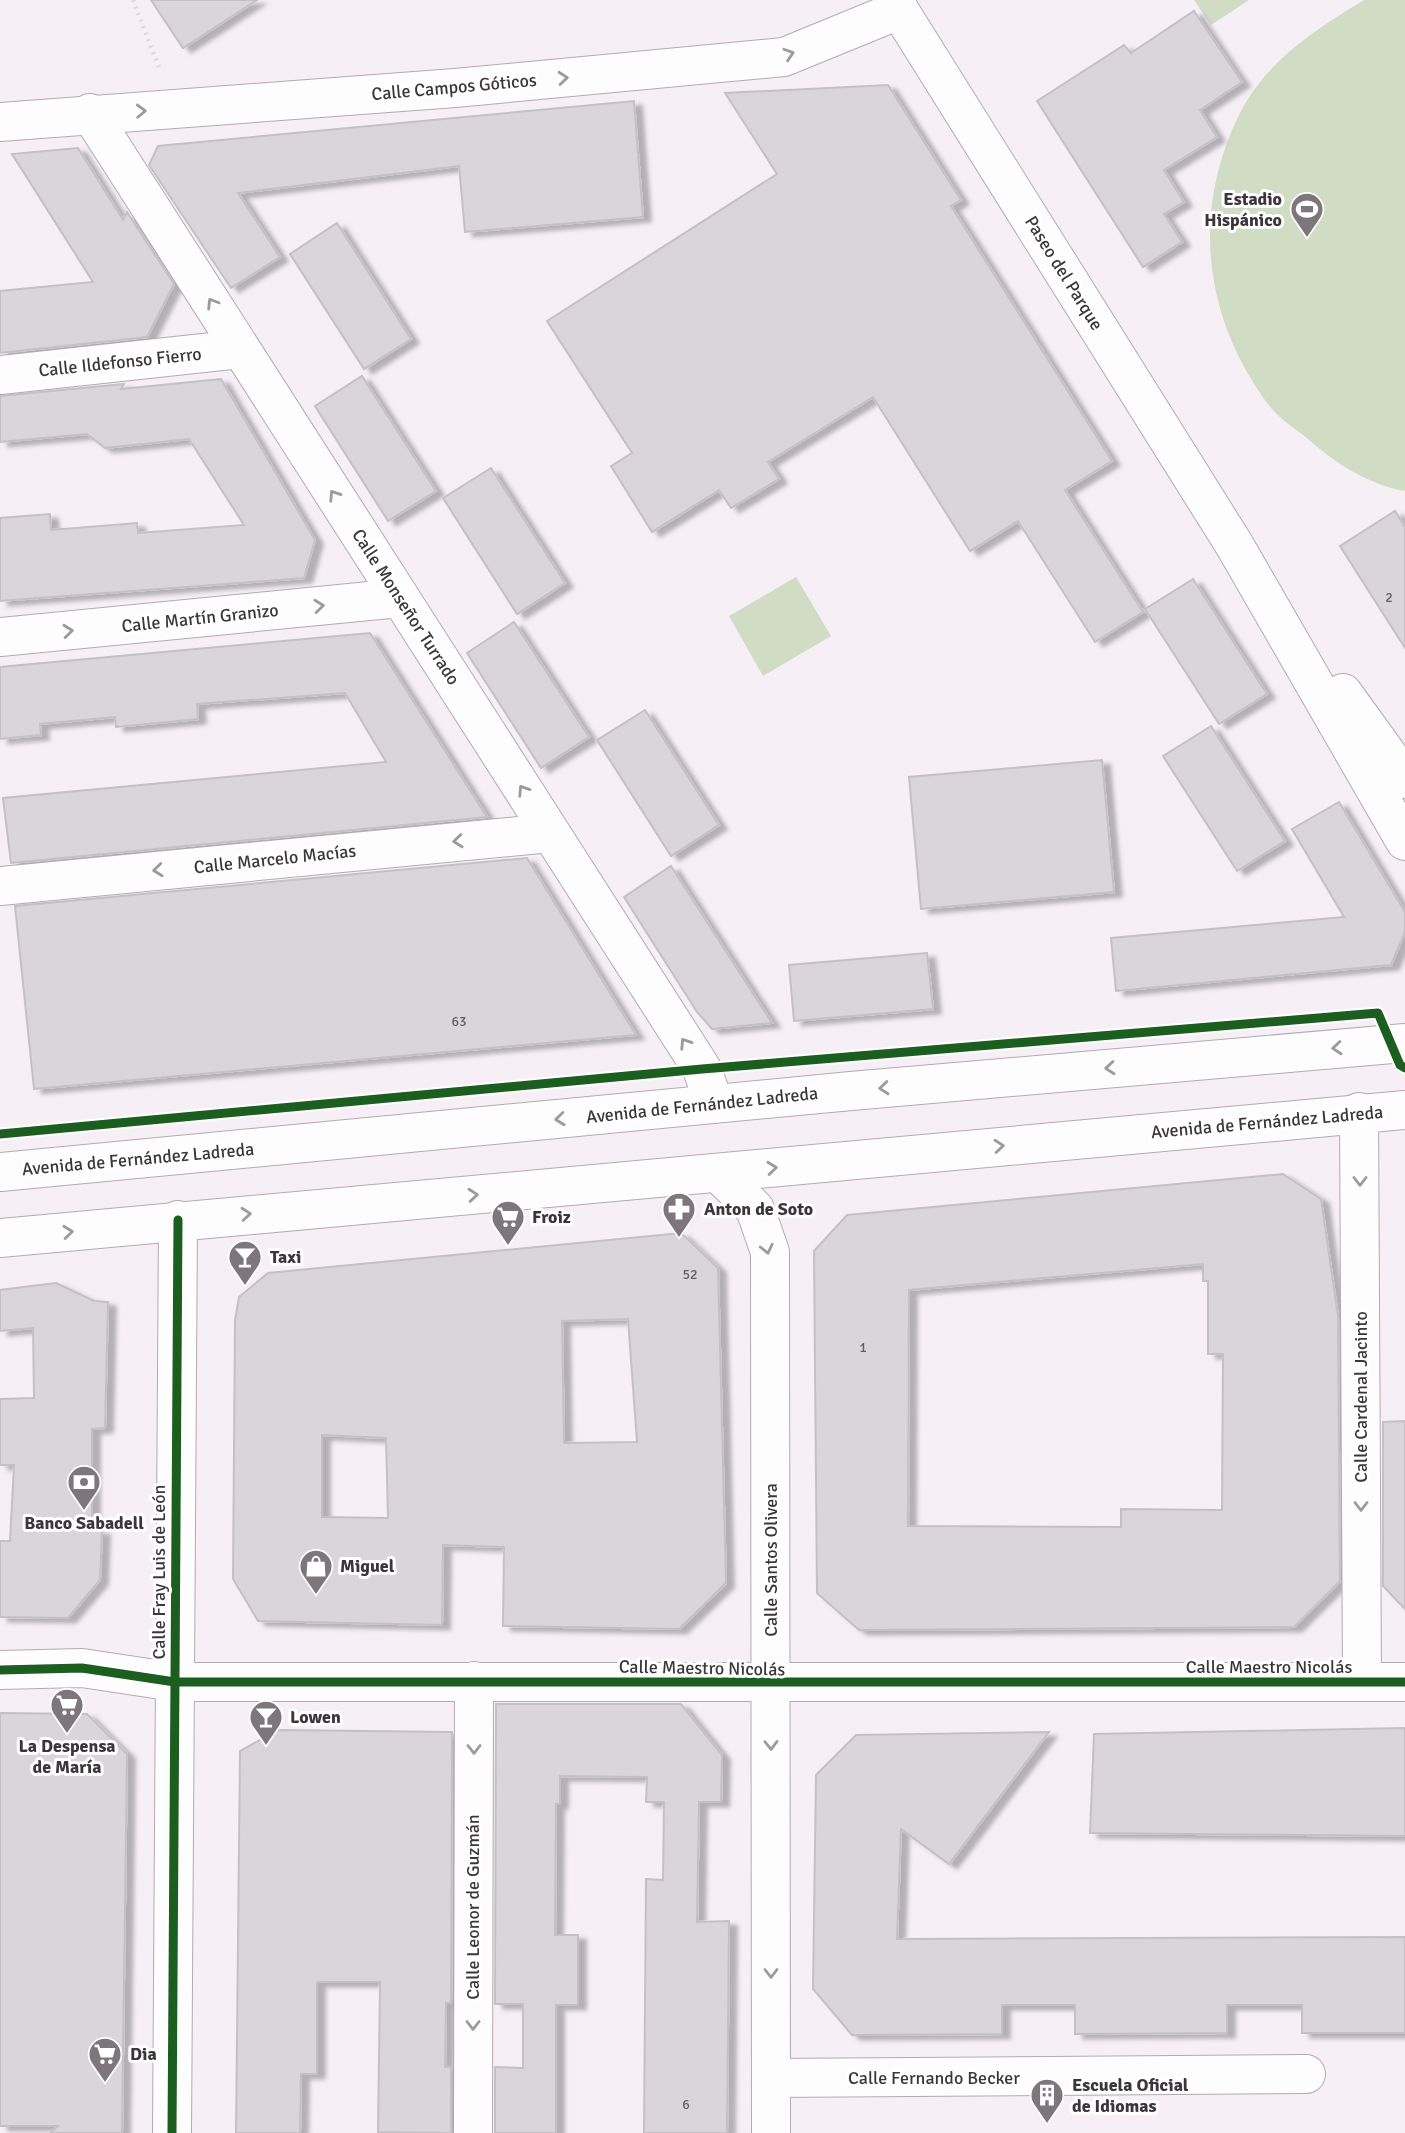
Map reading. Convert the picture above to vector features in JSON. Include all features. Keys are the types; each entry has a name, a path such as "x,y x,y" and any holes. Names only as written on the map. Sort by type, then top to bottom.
{"main road":[{"name":"Calle Campos Góticos","path":"0,122 90,113 455,88 784,57 896,5"},
{"name":"Paseo del Parque","path":"896,5 1235,546 1405,841"},
{"name":"Calle Monseñor Turrado","path":"90,113 702,1069 714,1104"},
{"name":"Calle Ildefonso Fierro","path":"0,375 240,349"},
{"name":"Paseo del Parque","path":"1235,546 1405,779"},
{"name":"Calle Martín Granizo","path":"0,637 400,598"},
{"path":"1303,667 1326,691 1405,820"},
{"name":"Calle Marcelo Macías","path":"0,886 550,833"},
{"name":"Avenida de Fernández Ladreda","path":"0,1170 1405,1043"},
{"name":"Avenida de Fernández Ladreda","path":"0,1238 1359,1112 1405,1110"},
{"name":"Calle Cardenal Jacinto","path":"1359,1112 1362,1682"},
{"name":"Calle Santos Olivera","path":"718,1173 755,1209 770,1252 771,2133"},
{"name":"Calle Fray Luis de León","path":"172,2133 178,1220"},
{"name":"Calle Maestro Nicolás","path":"0,1670 82,1668 175,1682 1405,1682"},
{"name":"Calle Leonor de Guzmán","path":"473,2133 474,1681"},
{"name":"Calle Fernando Becker","path":"771,2078 1306,2074"}],"path":[{"path":"133,0 164,81"}],"green space":[{"path":"1194,0 1249,0 1211,25"},
{"name":"Estadio Hispánico","path":"1364,0 1405,0 1405,491 1378,484 1341,464 1271,408 1248,374 1231,339 1219,303 1212,265 1210,227 1214,189 1224,151 1240,113 1251,94 1278,62 1310,35"},
{"path":"796,577 831,636 763,676 729,616"}],"building":[{"path":"151,0 257,0 183,48"},
{"path":"1194,11 1242,82 1200,110 1217,137 1164,170 1184,202 1164,214 1182,242 1143,267 1037,101 1124,45 1131,53"},
{"path":"888,85 961,200 951,206 1112,461 1065,490 1143,612 1095,642 1018,521 970,551 873,397 768,462 779,479 731,508 719,490 652,532 611,466 632,453 547,321 777,174 725,93"},
{"path":"634,101 643,217 465,232 459,166 238,193 280,257 231,288 149,165 158,146"},
{"path":"78,148 123,220 127,212 174,284 147,337 0,353 0,291 93,282 12,154"},
{"path":"337,223 411,339 364,369 290,254"},
{"path":"362,376 436,491 388,521 315,406"},
{"path":"221,379 315,540 304,578 0,601 0,518 50,514 51,530 137,523 138,533 244,525 189,439 105,448 87,434 0,442 0,396 124,384 121,389"},
{"path":"491,468 565,583 517,614 443,498"},
{"path":"1395,511 1405,527 1405,648 1340,546"},
{"path":"1193,579 1267,694 1219,724 1145,609"},
{"path":"514,622 589,737 541,768 467,653"},
{"path":"370,633 487,817 11,863 3,798 386,762 345,693 197,704 198,719 116,727 115,717 40,724 41,735 0,739 0,667"},
{"path":"645,710 719,825 671,856 597,740"},
{"path":"1211,726 1285,841 1237,871 1163,756"},
{"path":"1102,760 1114,892 921,909 909,777"},
{"path":"1339,802 1405,912 1405,932 1391,965 1116,991 1111,938 1344,917 1292,829"},
{"path":"527,858 636,1035 34,1089 15,906"},
{"path":"671,866 772,1023 712,1029 697,1012 624,897"},
{"path":"927,953 933,1009 794,1021 789,965"},
{"path":"1283,1174 1321,1199 1338,1316 1340,1581 1294,1627 859,1630 817,1593 814,1251 847,1215","holes":["1203,1264 1203,1281 1208,1281 1208,1354 1223,1354 1222,1510 1121,1509 1121,1527 908,1526 909,1290"]},
{"path":"681,1233 718,1268 726,1583 679,1629 503,1626 504,1547 443,1545 442,1625 258,1621 233,1579 235,1320 239,1297 268,1273","holes":["628,1319 637,1442 564,1443 562,1321","322,1435 386,1438 388,1518 322,1517"]},
{"path":"56,1283 94,1301 108,1302 105,1428 92,1429 92,1530 102,1530 100,1580 68,1618 0,1617 0,1541 10,1541 14,1465 0,1465 0,1399 34,1398 33,1328 0,1331 0,1290"},
{"path":"1405,1421 1405,1609 1383,1586 1383,1422"},
{"path":"496,1704 681,1704 722,1755 721,1802 699,1802 697,1922 729,1921 727,2133 644,2133 646,1879 663,1880 664,1802 646,1802 647,1777 560,1776 560,1804 556,1804 555,1935 578,1935 578,2005 556,2005 556,2133 495,2133 495,2067 523,2068 523,2004 495,2004"},
{"path":"0,1713 87,1714 127,1754 122,2133 50,2133 58,2126 0,2126"},
{"path":"1405,1728 1405,1836 1090,1833 1094,1734"},
{"path":"278,1730 452,1732 451,2003 446,2003 445,2067 451,2067 451,2133 378,2132 380,1982 317,1982 317,2074 301,2074 300,2133 236,2133 240,1751"},
{"path":"1049,1732 949,1864 901,1829 897,1939 1405,1937 1405,2033 1302,2033 1302,2005 1227,2005 1227,2033 1075,2034 1075,2005 1002,2005 1002,2034 852,2035 813,1989 816,1775 856,1735"}],"cycle path":[{"path":"0,1134 702,1069 1378,1013 1400,1065 1405,1068"},
{"path":"172,2133 178,1220"},
{"path":"0,1670 82,1668 175,1682 1405,1682"}],"place":[{"name":"Estadio Hispánico","path":"1307,239"},
{"name":"Anton de Soto","path":"679,1239"},
{"name":"Froiz","path":"508,1247"},
{"name":"Taxi","path":"245,1287"},
{"name":"Banco Sabadell","path":"84,1512"},
{"name":"Miguel","path":"316,1596"},
{"name":"La Despensa de María","path":"67,1735"},
{"name":"Lowen","path":"266,1747"},
{"name":"Dia","path":"105,2084"},
{"name":"Escuela Oficial de Idiomas","path":"1047,2125"}]}
